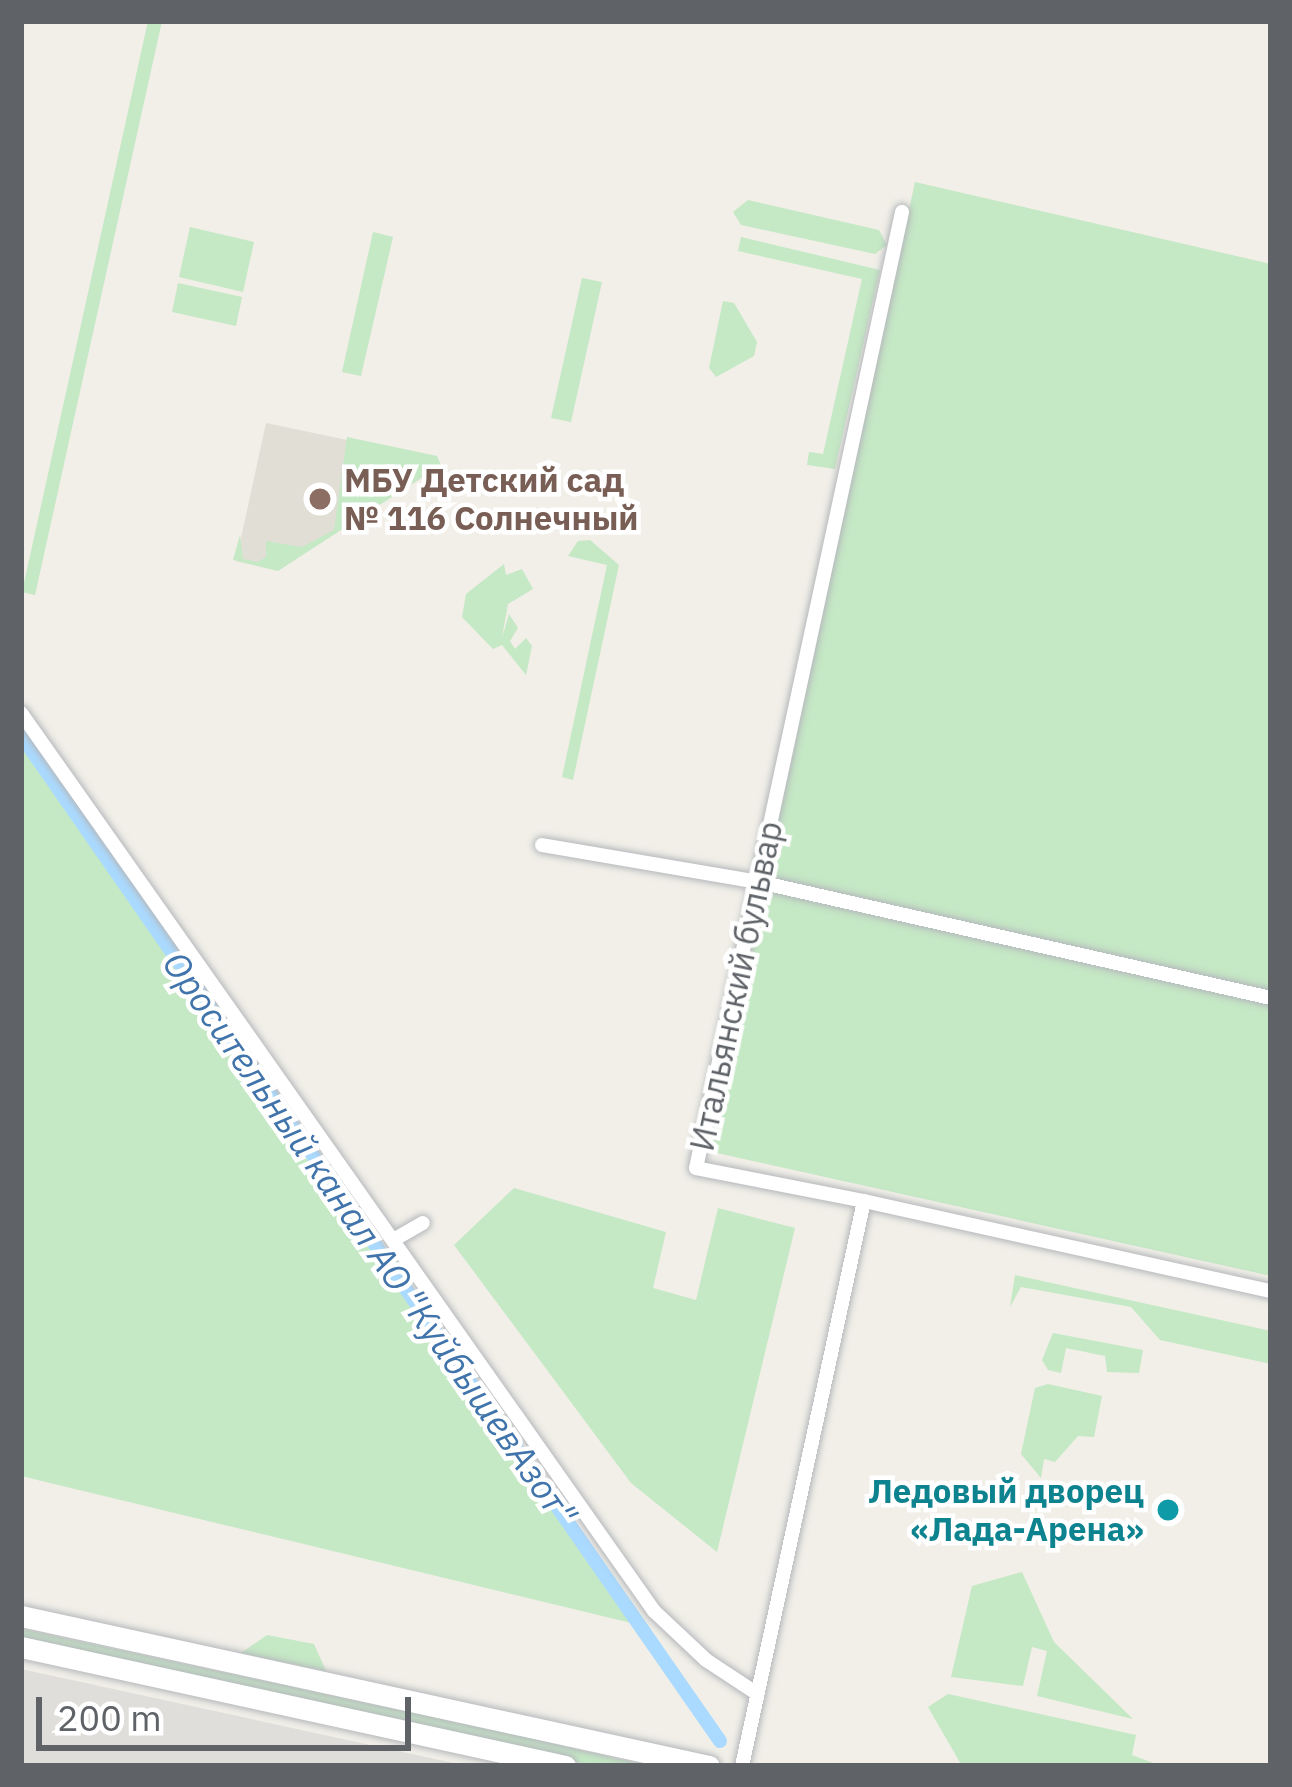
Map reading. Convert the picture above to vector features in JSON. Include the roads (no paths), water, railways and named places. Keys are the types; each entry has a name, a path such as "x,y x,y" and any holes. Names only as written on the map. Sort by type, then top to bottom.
{"main road":[{"path":"21,1616 709,1766"},
{"path":"21,1647 565,1766"}],"street":[{"name":"Итальянский бульвар","path":"864,1201 696,1168 902,212"},
{"path":"21,713 654,1610 706,1660 756,1693"},
{"path":"542,844 759,882 1271,998"},
{"path":"742,1766 864,1201 1271,1291"},
{"path":"395,1239 423,1223"}],"waterway":[{"name":"Оросительный канал АО \"КуйбышевАзот\"","path":"21,735 720,1741"}],"place":[{"name":"МБУ Детский сад № 116 Солнечный","path":"320,499"},
{"name":"Ледовый дворец «Лада-Арена»","path":"1168,1510"}]}
